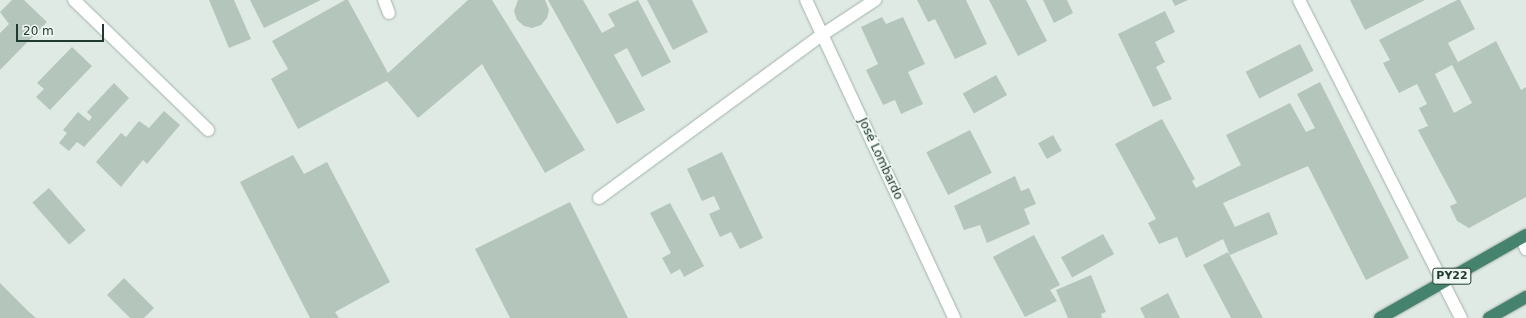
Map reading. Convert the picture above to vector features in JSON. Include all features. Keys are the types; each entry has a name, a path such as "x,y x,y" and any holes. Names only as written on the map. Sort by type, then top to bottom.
{"highway":[{"name":"PY22","path":"1380,318 1524,236"},
{"path":"1489,318 1526,297"}],"street":[{"path":"74,0 208,130"},
{"path":"384,0 389,13"},
{"name":"José Lombardo","path":"806,0 954,318"},
{"path":"598,198 822,35 875,0"},
{"path":"1299,0 1444,281 1461,318"},
{"path":"1524,236 1526,250"}],"building":[{"path":"12,0 24,0 47,22 0,70 0,33 9,24 0,12"},
{"path":"209,0 234,0 251,39 229,48"},
{"path":"250,0 321,0 264,28"},
{"path":"345,0 348,0 388,73 468,0 492,0 585,150 545,173 482,64 418,118 387,81 298,129 271,79 288,69 272,41"},
{"path":"518,0 545,0 549,10 547,18 541,25 532,28 524,26 517,20 514,11"},
{"path":"548,0 583,0 602,33 615,26 608,14 638,0 671,62 642,77 627,48 614,55 645,110 617,124"},
{"path":"647,0 692,0 708,32 673,50"},
{"path":"917,0 966,0 987,44 955,59 935,19 928,22"},
{"path":"989,0 1026,0 1047,41 1018,56"},
{"path":"1043,0 1067,0 1073,13 1054,23"},
{"path":"1172,0 1188,0 1175,6"},
{"path":"1350,0 1425,0 1365,30"},
{"path":"1457,0 1460,0 1475,29 1448,43 1458,62 1496,41 1521,90 1526,87 1526,197 1469,228 1457,221 1450,206 1457,203 1418,130 1428,126 1419,108 1427,104 1417,84 1399,93 1383,63 1390,60 1379,40","holes":["1452,65 1472,103 1454,113 1435,74"]},
{"path":"1165,11 1175,32 1155,42 1165,62 1156,67 1172,99 1153,107 1118,34"},
{"path":"882,17 886,24 903,17 925,64 908,72 923,104 901,114 895,100 883,105 866,70 878,64 861,27"},
{"path":"1300,44 1314,71 1259,98 1246,72"},
{"path":"72,47 92,66 50,110 36,97 44,89 37,83"},
{"path":"996,75 1007,95 974,114 963,93"},
{"path":"1320,82 1409,258 1366,280 1308,166 1223,203 1235,227 1269,212 1278,234 1230,255 1223,239 1186,258 1177,237 1159,244 1148,223 1156,219 1115,144 1162,119 1195,179 1192,181 1196,188 1241,165 1226,135 1290,103 1306,132 1315,128 1297,94"},
{"path":"114,83 129,98 84,147 77,142 69,151 59,143 67,133 63,130 78,112 89,121 92,117 87,112"},
{"path":"164,111 180,125 147,164 143,160 121,187 96,162 121,133 126,137 139,121 149,128"},
{"path":"970,130 992,173 948,195 926,152"},
{"path":"1053,135 1062,151 1047,159 1038,143"},
{"path":"722,152 763,238 740,249 731,232 720,237 709,214 720,209 714,196 702,201 687,169"},
{"path":"293,155 304,174 327,162 390,282 335,312 339,318 310,318 240,182"},
{"path":"1015,176 1021,191 1029,188 1036,204 1024,209 1030,224 987,243 980,225 964,230 954,206"},
{"path":"49,188 86,230 69,245 32,202"},
{"path":"570,202 628,318 510,318 475,249"},
{"path":"670,203 704,266 684,277 680,269 671,274 662,258 671,253 650,213"},
{"path":"1103,234 1114,254 1072,277 1061,257"},
{"path":"1034,235 1060,285 1050,290 1057,301 1025,317 993,257"},
{"path":"1228,252 1263,318 1231,318 1203,265"},
{"path":"1091,275 1106,312 1101,314 1102,318 1068,318 1056,290"},
{"path":"124,278 154,308 144,318 130,318 107,295"},
{"path":"0,283 28,311 36,318 0,318"},
{"path":"1168,293 1180,318 1145,318 1140,308"}]}
